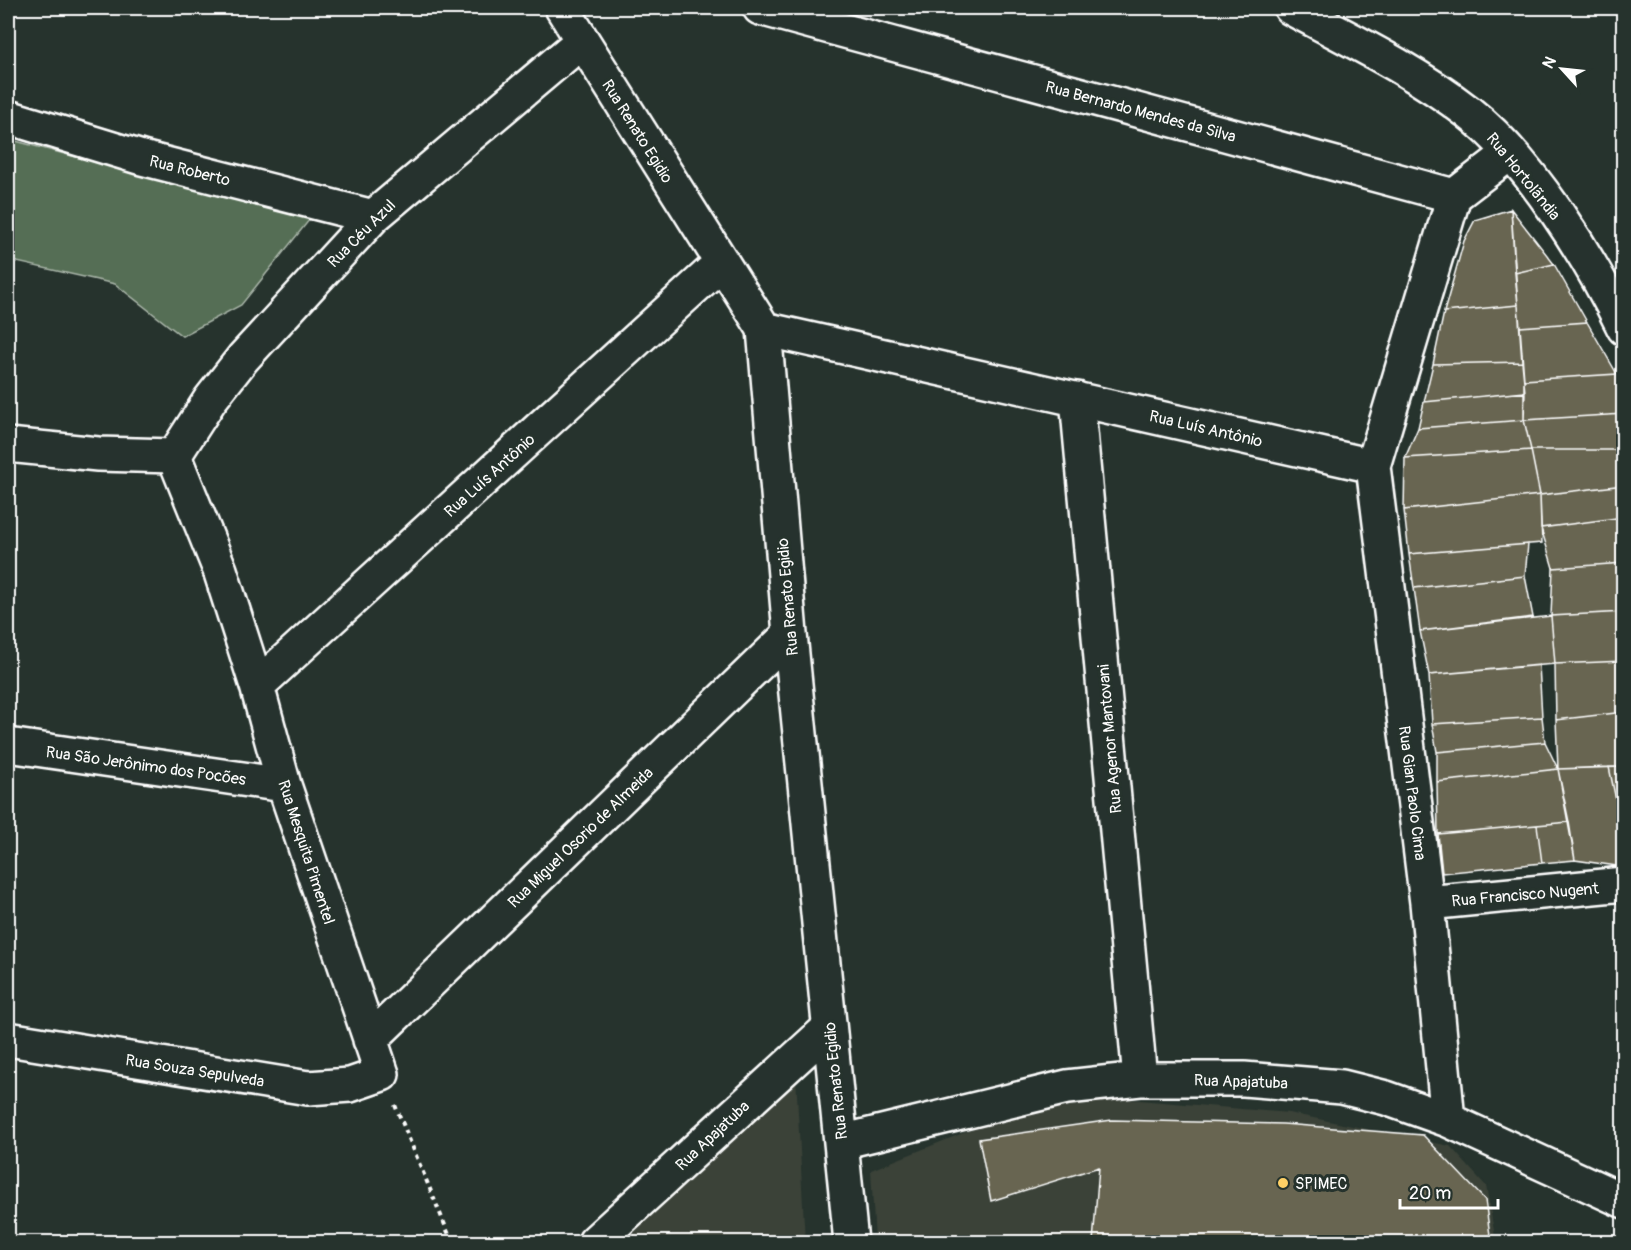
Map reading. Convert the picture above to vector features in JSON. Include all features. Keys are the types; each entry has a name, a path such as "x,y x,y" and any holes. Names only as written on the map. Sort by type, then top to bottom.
{"street":[{"name":"Rua Renato Egidio","path":"562,8 764,329 790,634 851,1242"},
{"name":"Rua Bernardo Mendes da Silva","path":"760,8 1454,196"},
{"name":"Rua Hortolãndia","path":"1291,8 1429,84 1469,113 1510,153 1556,212 1600,279 1623,328"},
{"name":"Rua Céu Azul","path":"174,456 210,400 243,358 373,217 582,41"},
{"name":"Rua Roberto","path":"8,117 142,158 373,217"},
{"path":"1373,466 1454,196 1510,153"},
{"name":"Rua Luís Antônio","path":"257,686 721,263"},
{"name":"Rua Luís Antônio","path":"764,329 1373,466"},
{"name":"Rua Agenor Mantovani","path":"1077,399 1140,1078"},
{"path":"8,445 98,454 174,456"},
{"name":"Rua Mesquita Pimentel","path":"174,456 220,570 257,686 284,785 382,1074"},
{"name":"Rua Gian Paolo Cima","path":"1373,466 1427,903 1448,1120"},
{"name":"Rua Miguel Osorio de Almeida","path":"370,1040 790,634"},
{"name":"Rua São Jerônimo dos Pocões","path":"8,745 284,785"},
{"name":"Rua Francisco Nugent","path":"1427,903 1623,884"},
{"name":"Rua Apajatuba","path":"596,1242 828,1028"},
{"name":"Rua Souza Sepulveda","path":"8,1039 308,1088 350,1086 382,1074"},
{"name":"Rua Apajatuba","path":"841,1142 1067,1087 1140,1078 1244,1079 1342,1087 1386,1098 1448,1120 1623,1201"}],"path":[{"path":"382,1074 453,1242"}],"shaded area":[{"path":"796,1076 805,1242 617,1242"},
{"name":"SPIMEC","path":"1094,1096 1289,1113 1450,1146 1486,1186 1496,1242 875,1242 871,1170 968,1131"}],"green space":[{"path":"8,139 310,219 241,305 182,336 115,284 8,260"}],"building":[{"path":"1511,209 1518,305 1444,312 1464,241 1475,220"},
{"path":"1511,209 1554,264 1515,273"},
{"path":"1554,264 1587,322 1520,327 1515,273"},
{"path":"1518,305 1522,362 1433,364 1444,312"},
{"path":"1587,322 1617,374 1524,380 1520,327"},
{"path":"1522,362 1525,392 1424,402 1433,364"},
{"path":"1617,374 1624,389 1624,414 1524,420 1524,380"},
{"path":"1525,392 1524,420 1418,428 1424,402"},
{"path":"1624,414 1624,450 1531,450 1524,420"},
{"path":"1524,420 1531,450 1405,458 1418,428"},
{"path":"1531,450 1624,450 1624,485 1540,495"},
{"path":"1531,450 1540,495 1404,510 1405,458"},
{"path":"1624,485 1624,517 1541,528 1540,495"},
{"path":"1540,495 1542,543 1409,554 1404,510"},
{"path":"1624,517 1624,563 1553,568 1541,528"},
{"path":"1528,544 1525,576 1414,588 1409,554"},
{"path":"1624,563 1624,612 1551,616 1553,568"},
{"path":"1525,576 1533,617 1420,631 1414,588"},
{"path":"1624,612 1624,661 1555,664 1551,616"},
{"path":"1551,616 1555,664 1429,675 1420,631"},
{"path":"1624,661 1624,712 1556,720 1555,664"},
{"path":"1539,665 1542,717 1432,724 1429,675"},
{"path":"1624,712 1624,767 1558,769 1556,720"},
{"path":"1542,717 1545,742 1437,752 1432,724"},
{"path":"1545,742 1558,769 1437,782 1437,752"},
{"path":"1609,767 1624,838 1624,867 1575,860 1558,769"},
{"path":"1609,767 1624,767 1624,838"},
{"path":"1558,769 1569,822 1438,834 1437,782"},
{"path":"1569,822 1575,860 1542,863 1537,825"},
{"path":"1537,825 1542,863 1442,873 1438,834"},
{"name":"SPIMEC","path":"1112,1120 1283,1124 1423,1135 1485,1200 1491,1242 1093,1242 1099,1167 991,1201 979,1139"}],"place":[{"name":"SPIMEC","path":"1283,1183"}]}
